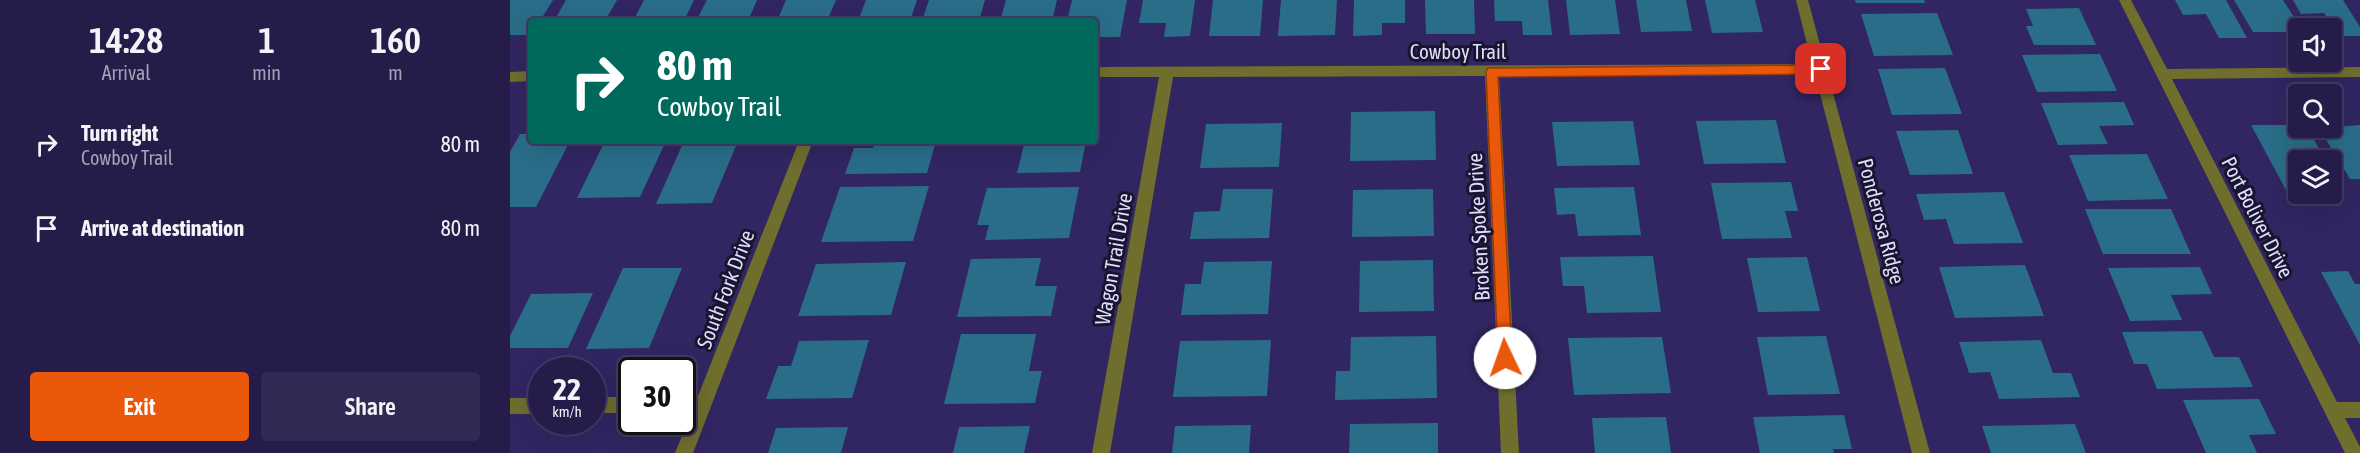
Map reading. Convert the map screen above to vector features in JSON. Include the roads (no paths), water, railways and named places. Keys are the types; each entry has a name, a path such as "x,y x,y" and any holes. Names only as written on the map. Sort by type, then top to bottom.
{"street":[{"name":"Ponderosa Ridge","path":"1802,0 1921,453"},
{"name":"Port Boliver Drive","path":"2125,0 2354,453"},
{"name":"Cowboy Trail","path":"1098,72 1821,69"},
{"name":"Wagon Trail Drive","path":"1101,453 1167,72"},
{"name":"Broken Spoke Drive","path":"1492,72 1510,453"},
{"path":"2163,74 2360,72"},
{"path":"510,77 528,76"},
{"name":"South Fork Drive","path":"684,453 805,144"},
{"path":"696,404 703,404"},
{"path":"510,406 528,406"},
{"path":"2332,410 2360,410"}]}
